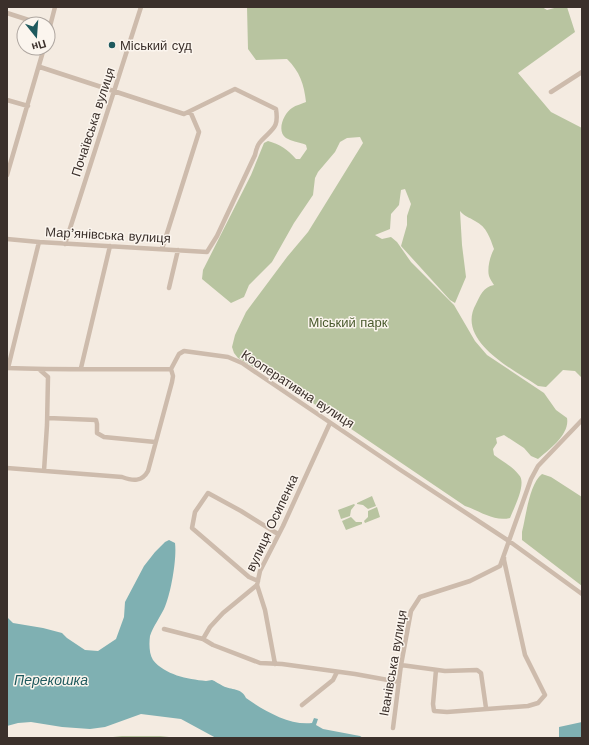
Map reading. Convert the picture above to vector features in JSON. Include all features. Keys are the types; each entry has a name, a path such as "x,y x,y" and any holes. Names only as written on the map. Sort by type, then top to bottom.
{"street":[{"name":"Почаївська вулиця","path":"65,244 141,7"},
{"path":"7,175 42,56"},
{"path":"40,67 184,114 190,111 199,132 162,249"},
{"path":"551,92 582,72"},
{"name":"Мар’янівська вулиця","path":"7,239 65,244 207,252 217,236 260,142 274,129 278,120 276,109 235,89 190,111"},
{"path":"7,100 28,106"},
{"path":"7,468 122,477 135,480 142,479 148,471 173,376 171,369 81,368 40,370 7,368 39,242"},
{"path":"81,368 110,246"},
{"path":"169,288 178,250"},
{"name":"Кооперативна вулиця","path":"171,369 179,354 184,351 228,357 242,363 509,541 582,594"},
{"path":"40,370 48,377 48,418 44,471"},
{"path":"48,418 96,420 97,433 104,437 155,442"},
{"name":"Іванівська вулиця","path":"393,728 401,665 411,611 420,597 470,581 500,566 531,479 538,466 581,421"},
{"name":"вулиця Осипенка","path":"203,639 210,627 223,613 258,583 260,571 283,526 330,423"},
{"path":"275,664 265,610 258,583 192,528 195,512 208,493 278,534"},
{"path":"436,670 433,704 434,711 447,712 528,706 538,703 545,695 524,655 504,560 505,551"},
{"path":"164,629 203,639 213,645 260,663 337,672 399,682"},
{"path":"401,665 445,671 477,670 481,673 486,708"},
{"path":"302,705 333,680 337,672"}],"green space":[{"name":"Міський парк","path":"247,7 542,7 547,10 558,7 567,7 575,32 518,73 551,112 582,128 582,378 575,371 563,370 546,387 538,386 502,363 480,342 473,330 472,317 482,292 494,285 490,279 488,270 494,249 488,233 479,223 465,216 460,211 466,277 455,303 450,300 401,246 411,204 405,189 401,190 399,205 391,214 390,229 375,235 382,239 391,237 397,242 411,262 454,305 475,341 487,355 544,393 556,410 567,418 565,430 558,441 538,459 531,456 524,448 504,435 496,438 497,443 493,449 494,455 514,469 519,475 522,484 510,518 498,519 465,506 298,393 238,358 234,353 232,347 235,335 246,312 287,257 308,232 363,143 360,137 347,138 340,142 335,152 318,172 315,178 313,195 294,223 272,262 249,285 244,297 231,303 202,279 203,270 251,175 264,143 268,141 280,146 287,150 296,159 300,159 307,149 306,145 286,138 283,135 281,127 282,122 289,110 306,102 301,79 287,59 256,60 248,49"},
{"path":"542,474 551,477 582,497 582,586 522,540 522,532 531,493 534,485"},
{"path":"372,496 376,506 368,509 363,505 357,504 357,503"},
{"path":"354,504 355,505 351,510 350,516 341,519 338,510"},
{"path":"377,507 380,517 365,523 364,521 368,517 368,511"},
{"path":"351,517 356,522 362,522 362,524 346,530 342,521"},
{"path":"122,736 160,736 178,738 104,738"}],"water":[{"name":"Перекошка","path":"169,540 175,543 174,567 167,602 150,636 150,648 153,660 170,673 199,680 212,680 223,686 242,692 246,698 260,707 286,720 312,723 314,718 318,719 316,725 323,729 360,736 363,738 216,738 181,719 141,714 105,727 90,729 62,727 31,722 7,726 7,617 13,623 62,633 85,650 98,651 116,639 124,617 125,602 144,566 155,552"},
{"path":"582,722 582,738 559,738 559,727"}],"place":[{"name":"Міський суд","path":"112,45"}]}
